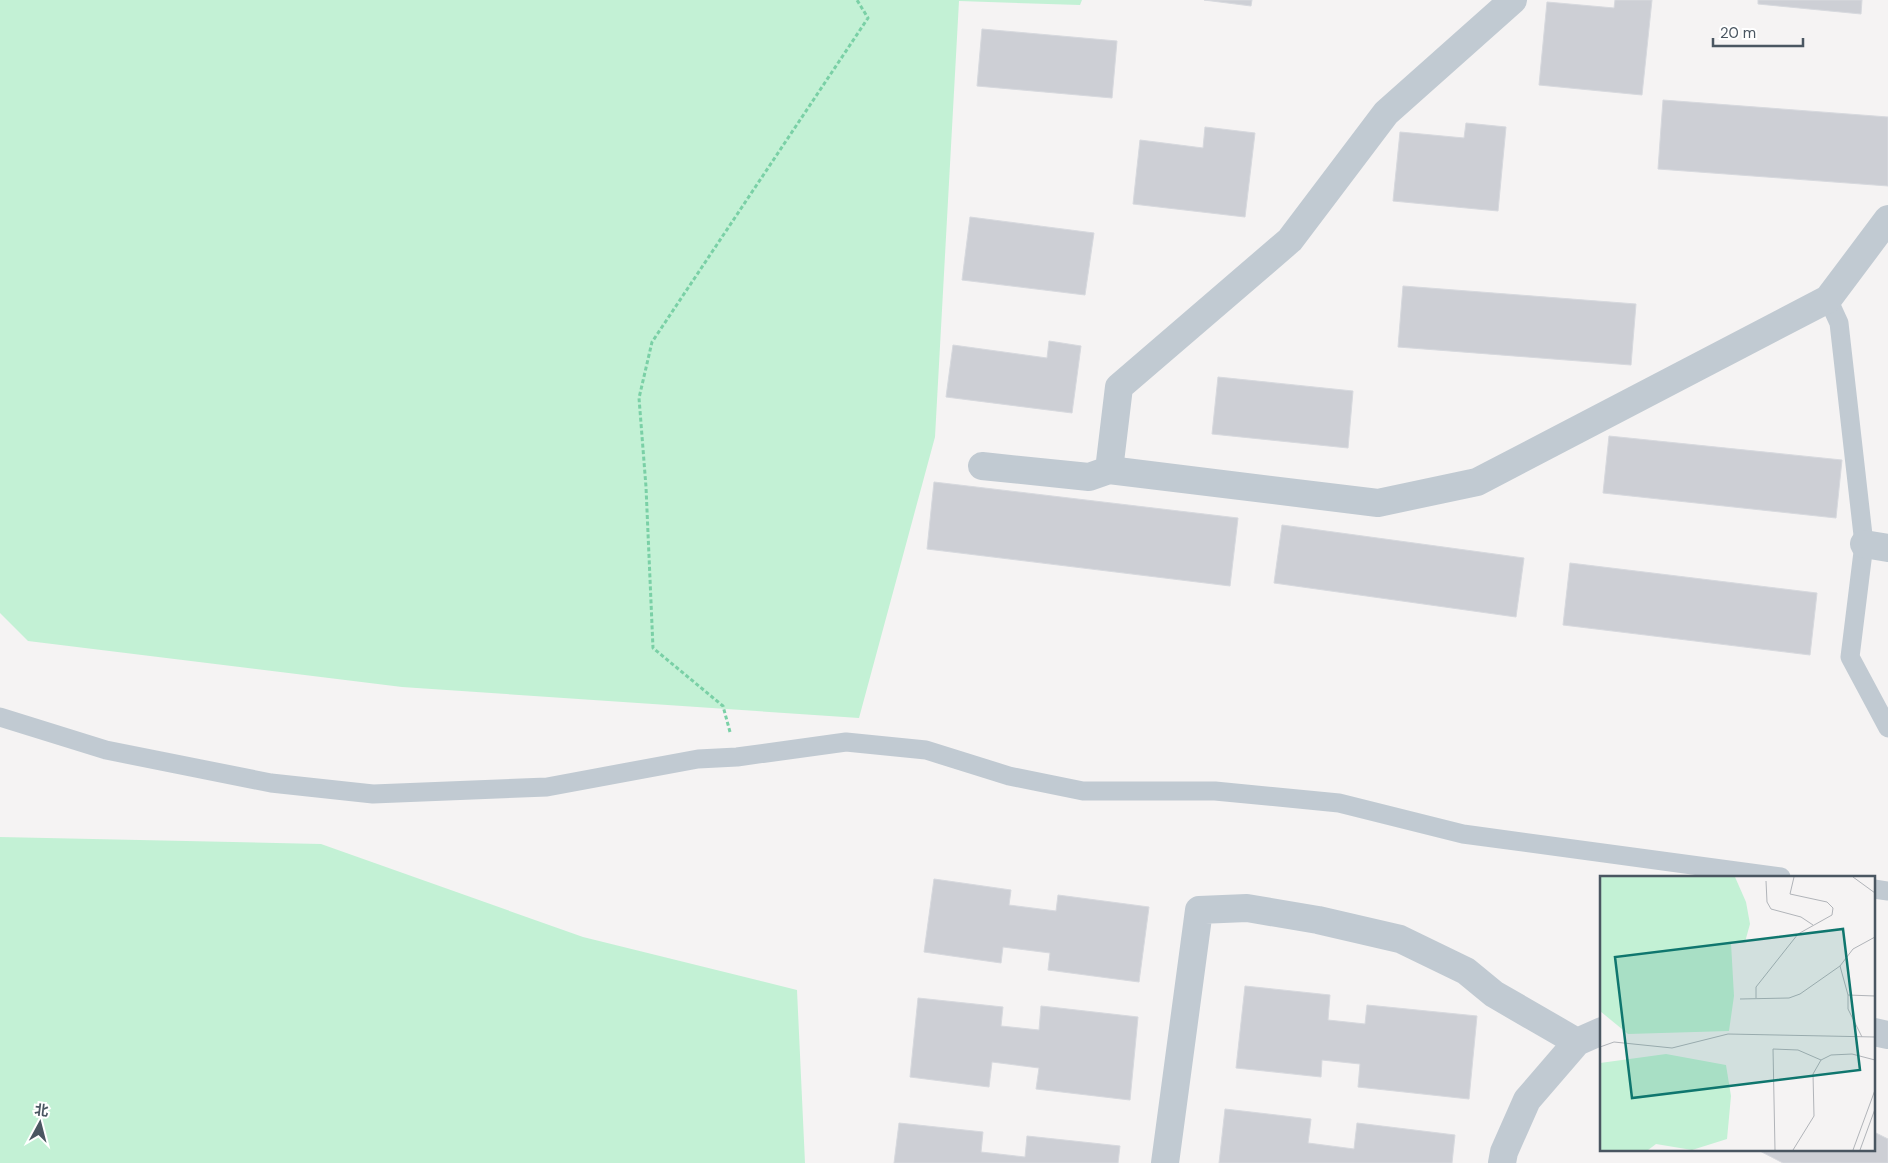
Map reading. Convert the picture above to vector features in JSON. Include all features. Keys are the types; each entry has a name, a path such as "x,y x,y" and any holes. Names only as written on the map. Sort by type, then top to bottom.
{"street":[{"path":"1109,470 1119,387 1290,240 1386,113 1513,0"},
{"path":"982,466 1089,477 1109,470 1378,503 1477,482 1828,299 1888,219"},
{"path":"1165,1163 1199,910 1247,908 1318,920 1400,940 1466,971 1494,994 1577,1042"},
{"path":"1502,1163 1504,1152 1527,1100 1577,1042 1600,1032"}],"lane":[{"path":"1828,299 1839,323 1876,546 1850,657 1888,728"},
{"path":"0,717 106,750 271,783 373,794 547,787 698,759 737,758 846,742 926,750 1009,776 1083,791 1215,791 1339,803 1463,834 1774,876"}],"path":[{"path":"737,758 723,706 652,648 646,487 639,398 652,342 868,18 857,0"}],"green space":[{"path":"0,0 1082,0 1080,5 959,1 935,437 859,718 402,687 28,641 0,613"},
{"path":"0,837 321,844 583,937 797,990 805,1163 0,1163"}],"building":[{"path":"1204,0 1252,0 1251,6"},
{"path":"1615,0 1652,0 1642,95 1539,85 1547,2 1614,8"},
{"path":"1758,0 1862,0 1861,14 1758,4"},
{"path":"982,29 1117,41 1112,98 977,86"},
{"path":"1663,100 1888,117 1888,186 1658,169"},
{"path":"1466,123 1506,127 1498,211 1393,201 1400,132 1464,138"},
{"path":"1205,127 1255,133 1245,217 1133,204 1140,140 1203,148"},
{"path":"970,217 1094,233 1085,295 962,280"},
{"path":"1403,286 1636,304 1631,365 1398,347"},
{"path":"1049,341 1081,346 1072,413 946,397 953,345 1047,358"},
{"path":"1218,377 1353,391 1348,448 1212,434"},
{"path":"1609,436 1842,460 1836,518 1603,493"},
{"path":"934,482 1238,518 1230,586 927,549"},
{"path":"1282,525 1524,558 1516,617 1274,583"},
{"path":"1570,563 1817,593 1810,655 1563,625"},
{"path":"934,879 1011,890 1009,905 1056,911 1058,895 1149,907 1139,982 1048,970 1050,953 1003,947 1001,963 924,952"},
{"path":"1245,986 1330,995 1328,1020 1365,1024 1367,1005 1477,1016 1469,1099 1358,1087 1360,1064 1322,1060 1321,1077 1236,1068"},
{"path":"918,998 1003,1007 1001,1026 1039,1030 1041,1006 1138,1017 1130,1100 1036,1089 1039,1068 992,1062 989,1087 910,1077"},
{"path":"1225,1109 1311,1119 1308,1143 1354,1149 1357,1123 1455,1135 1452,1163 1219,1163"},
{"path":"899,1123 983,1132 981,1152 1025,1157 1027,1136 1120,1146 1118,1163 894,1163"},
{"path":"1876,1133 1888,1139 1888,1163 1783,1163 1758,1150 1876,1150"}]}
